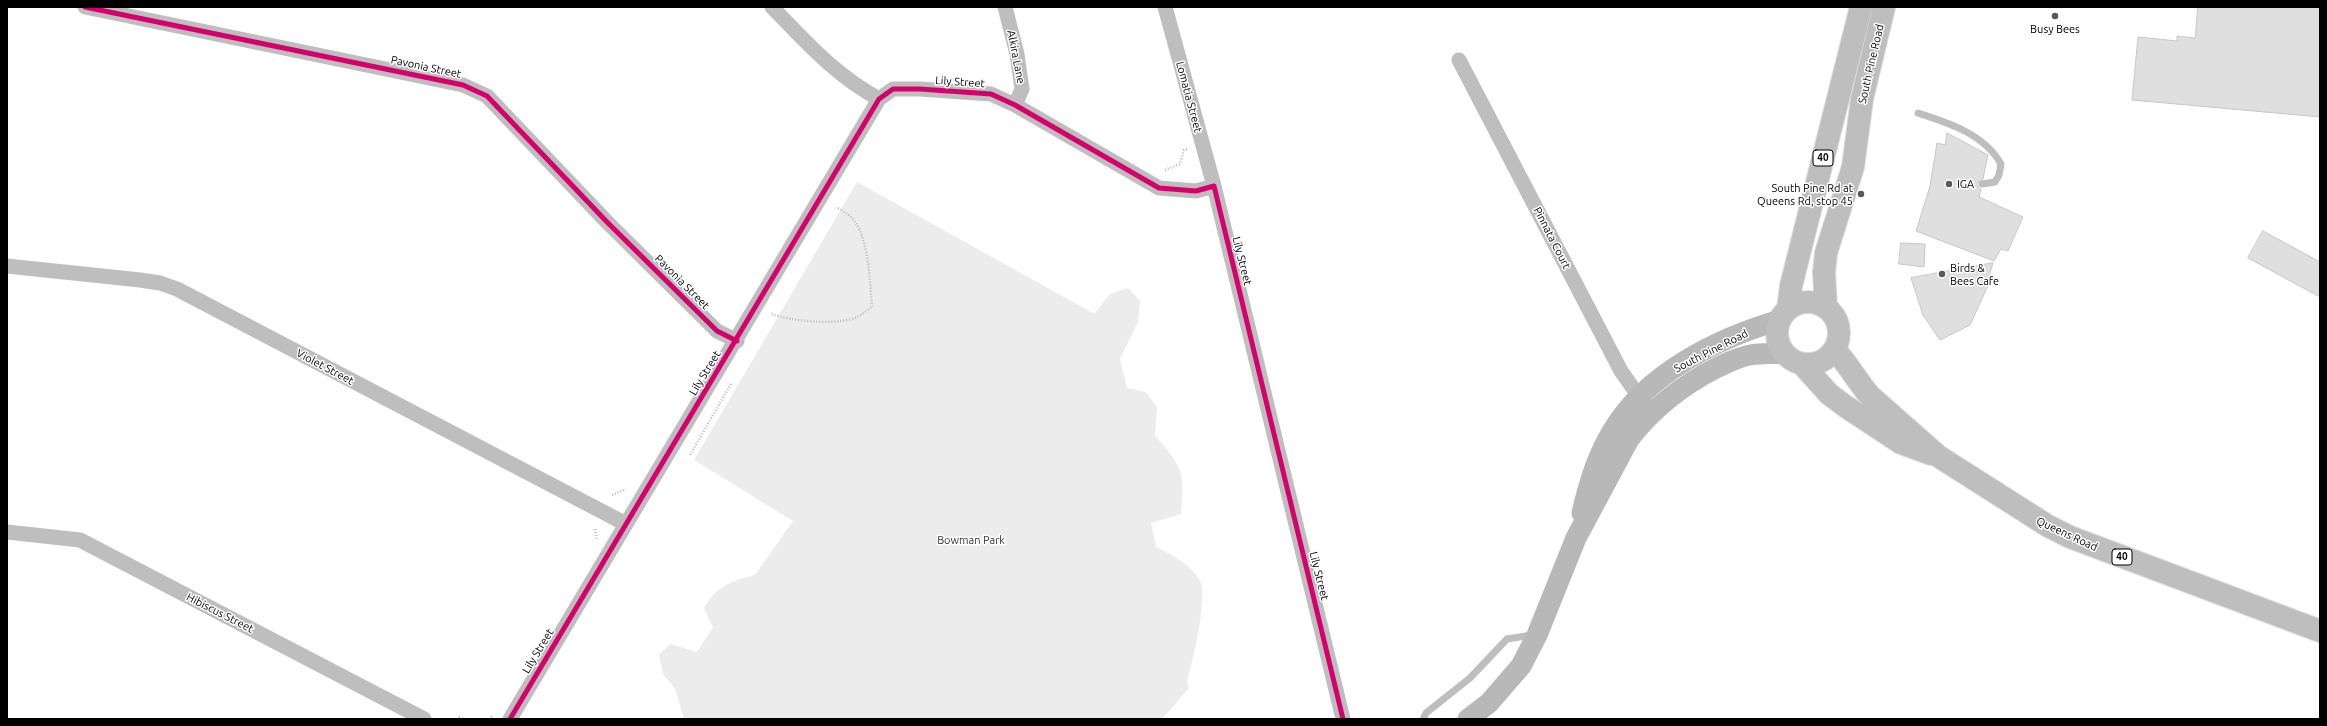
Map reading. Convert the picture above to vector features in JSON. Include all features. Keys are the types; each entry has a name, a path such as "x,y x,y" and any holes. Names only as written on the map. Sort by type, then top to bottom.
{"main road":[{"name":"South Pine Road","path":"1468,719 1489,702 1521,666 1537,635 1576,538 1646,405 1664,376 1703,352 1784,315 1861,7"},
{"name":"South Pine Road","path":"1826,308 1824,272 1826,253 1853,167 1862,99 1884,7"},
{"path":"1784,315 1797,304 1807,302 1826,308 1838,323 1840,332 1835,350 1821,362 1793,359"},
{"name":"40","path":"1784,315 1777,337 1793,359"},
{"name":"Queens Road","path":"1835,350 1850,368 1860,385 1870,396 1938,456 2025,513 2070,538 2320,631"},
{"name":"South Pine Road","path":"1646,405 1730,361 1750,355 1793,359"},
{"name":"Queens Road","path":"1793,359 1829,394 1872,424 1901,443 1938,456"}],"street":[{"name":"Pavonia Street","path":"85,7 463,85 487,96 607,222 717,330 737,341"},
{"path":"772,7 826,62 846,80 879,99"},
{"name":"Alkira Lane","path":"1005,7 1017,54 1022,89 1015,105"},
{"name":"Lomatia Street","path":"1165,7 1214,186"},
{"name":"Pinnata Court","path":"1459,60 1621,371 1646,405"},
{"name":"Lily Street","path":"510,719 737,341 879,99 893,89 920,89 990,94 1015,105 1159,188 1196,191 1214,186 1343,719"},
{"name":"Violet Street","path":"7,266 140,280 160,283 177,289 626,524"},
{"name":"Hibiscus Street","path":"7,532 80,540 424,719"}],"lane":[{"path":"1918,113 1946,122 1988,145 2001,164 2000,175 1995,182 1982,184"},
{"path":"1423,719 1426,713 1470,678 1507,640 1537,635"}],"path":[{"path":"1163,171 1174,168 1180,164 1184,150 1188,149"},
{"path":"772,314 786,319 826,322 856,318 872,307 870,269 864,244 854,221 836,207"},
{"path":"459,717 464,719"}],"green space":[{"name":"Bowman Park","path":"857,182 1091,312 1095,313 1110,294 1128,288 1140,301 1138,322 1120,359 1127,388 1146,392 1157,407 1155,436 1177,463 1182,479 1183,489 1181,514 1151,523 1156,547 1181,561 1192,570 1200,581 1202,589 1199,630 1187,681 1189,688 1162,719 684,719 675,689 663,674 659,655 670,644 697,652 713,627 704,608 714,594 732,582 755,575 793,521 694,460"}],"building":[{"path":"2198,7 2320,7 2320,117 2132,100 2138,37 2177,41 2177,36 2195,38"},
{"path":"1947,133 1988,155 1983,179 1977,183 1978,187 1981,189 1979,197 2023,217 2008,251 2001,249 1994,261 1916,231 1930,186 1937,143 1945,145"},
{"path":"2263,231 2320,262 2320,297 2248,258"},
{"path":"1901,243 1925,244 1924,267 1899,264"},
{"path":"1993,263 1989,277 1991,279 1970,325 1940,340 1923,315 1911,278"}],"cycle path":[{"path":"85,7 463,85 487,96 607,222 717,331 737,341"},
{"path":"510,719 879,99 893,89 920,89 991,94 1015,105 1159,188 1196,191 1214,186 1343,719"}],"place":[{"name":"Busy Bees","path":"2055,16"},
{"name":"IGA","path":"1949,184"},
{"name":"South Pine Rd at Queens Rd, stop 45","path":"1861,194"},
{"name":"Birds & Bees Cafe","path":"1942,274"}]}
